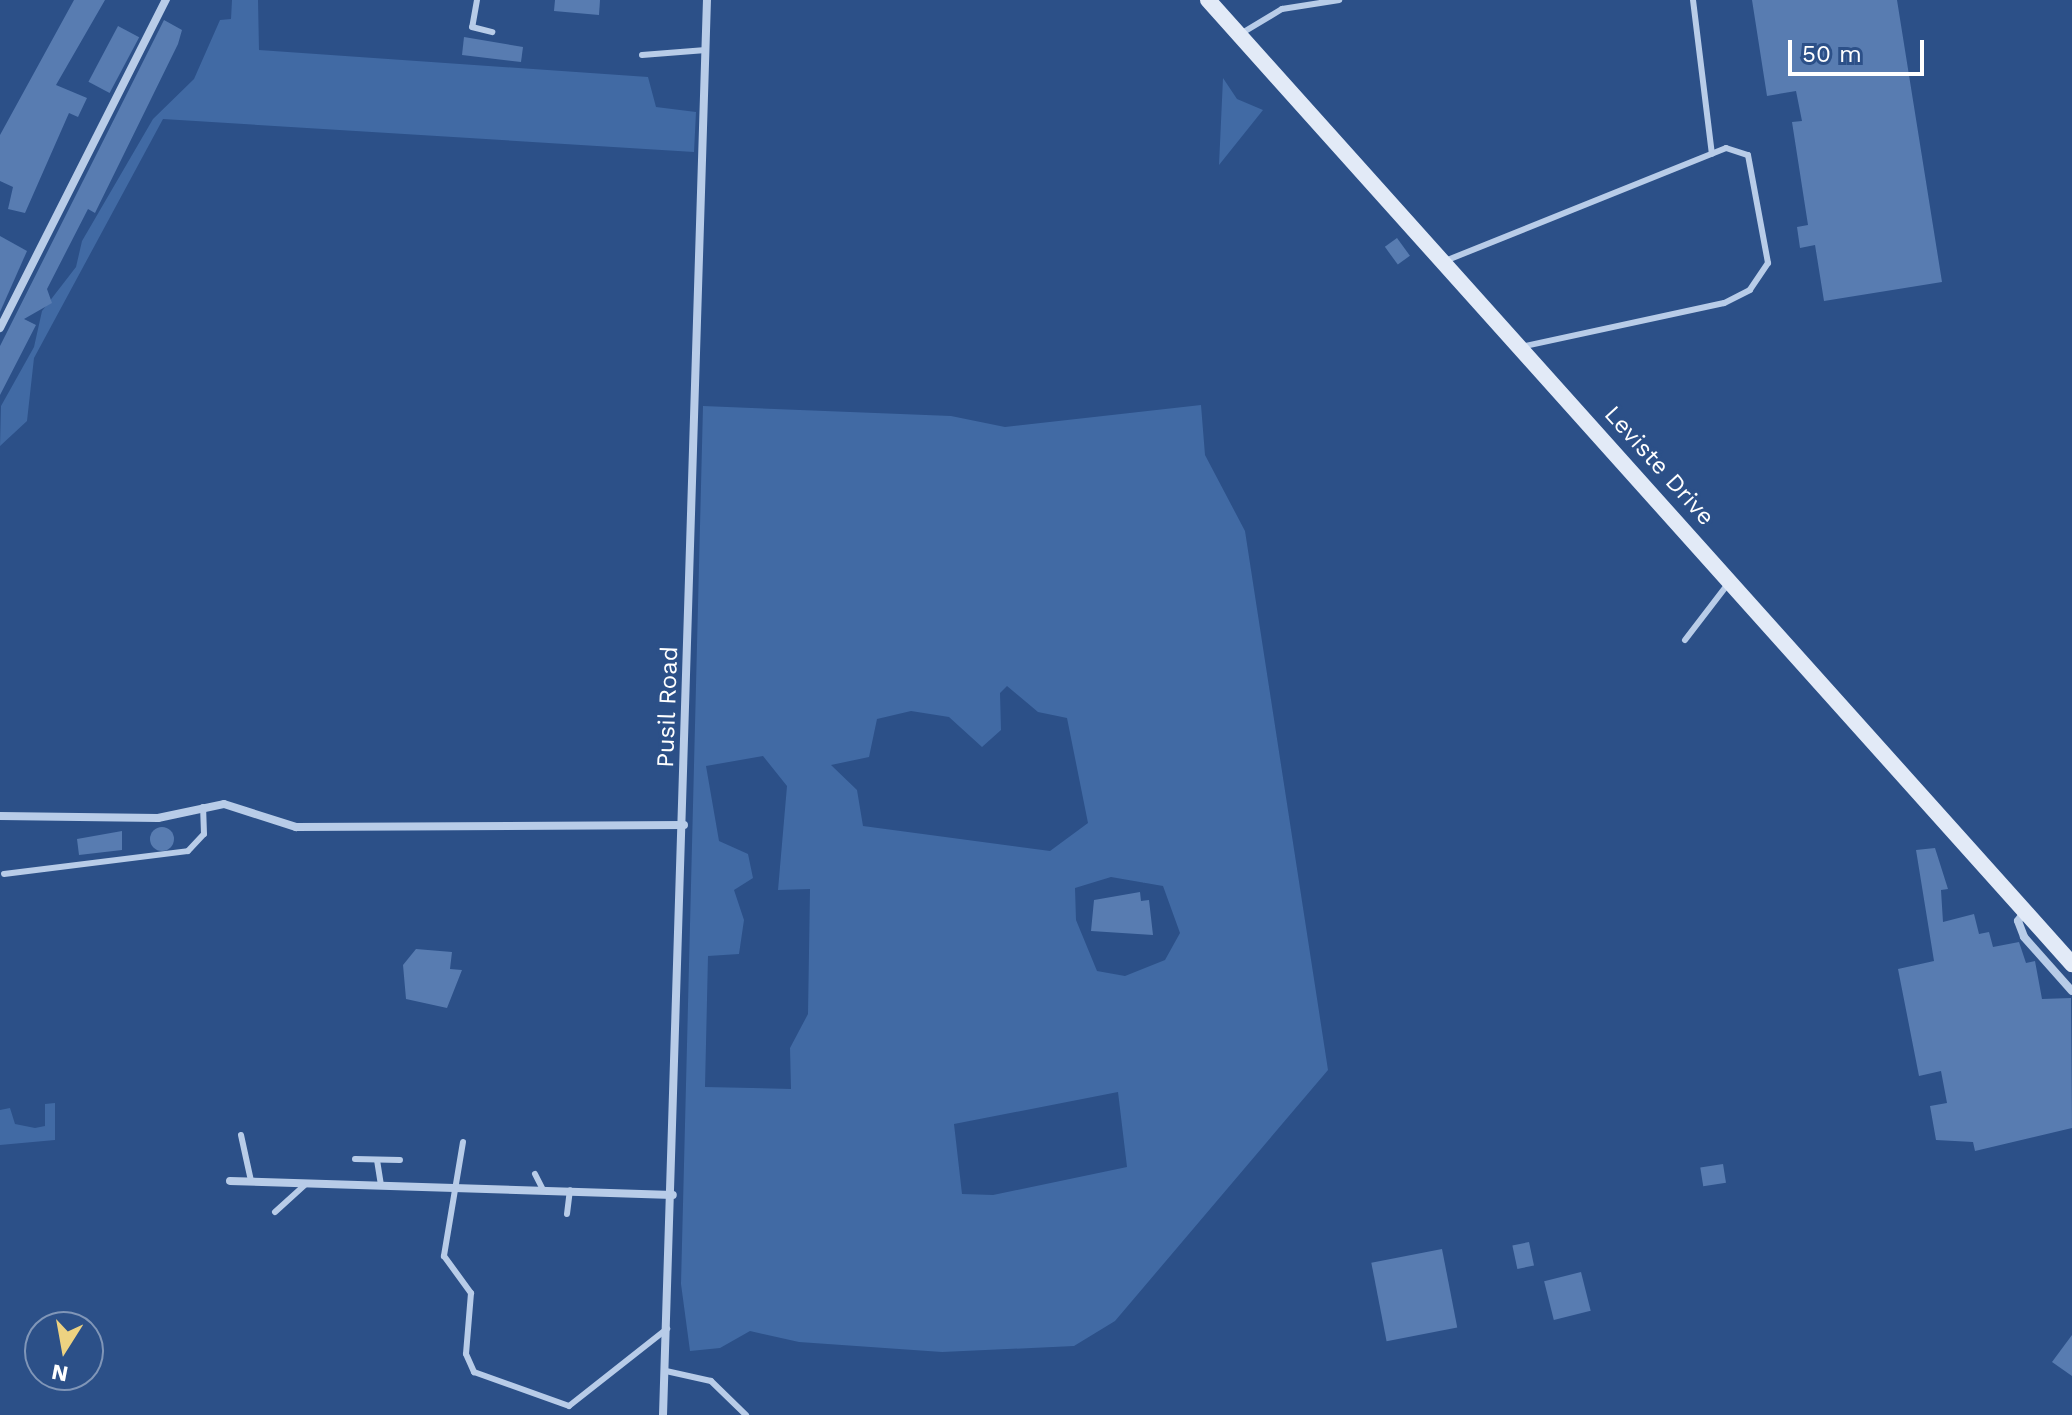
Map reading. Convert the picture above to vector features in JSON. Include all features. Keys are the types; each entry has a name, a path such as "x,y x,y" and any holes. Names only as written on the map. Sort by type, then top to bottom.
{"main road":[{"name":"Leviste Drive","path":"1208,0 2072,964"}],"street":[{"path":"0,328 166,0"},
{"name":"Pusil Road","path":"663,1415 670,1326 707,0"},
{"path":"0,816 158,818 203,807 243,806 296,827 684,825"},
{"path":"2026,911 2018,921 2024,937 2072,991"},
{"path":"230,1181 542,1188 673,1195"}],"lane":[{"path":"477,0 472,27 492,32"},
{"path":"1239,35 1282,9 1339,0"},
{"path":"1693,0 1712,154"},
{"path":"642,55 706,50"},
{"path":"1444,261 1734,146 1748,155 1767,252 1759,281 1724,303 1521,347"},
{"path":"1685,640 1730,582"},
{"path":"4,874 185,852 204,834 203,807"},
{"path":"241,1135 251,1181"},
{"path":"463,1142 444,1256 471,1293 466,1354 479,1376 569,1406 670,1326"},
{"path":"355,1159 400,1160"},
{"path":"377,1160 381,1185"},
{"path":"535,1174 542,1188"},
{"path":"275,1212 307,1183"},
{"path":"567,1214 570,1190"},
{"path":"666,1371 711,1381 746,1415"}],"shaded area":[{"path":"232,0 258,0 259,50 648,77 656,107 696,112 694,152 163,119 34,358 27,421 0,446 1,406 34,347 42,311 76,267 82,241 153,119 194,79 220,20 231,19"},
{"path":"1223,78 1237,99 1263,110 1219,165"},
{"path":"1201,405 1205,455 1245,531 1328,1070 1115,1321 1074,1346 942,1352 799,1342 750,1331 720,1348 690,1351 681,1284 703,406 951,416 1005,427","holes":["1007,686 1038,712 1067,718 1088,823 1050,851 863,826 857,790 831,765 869,757 877,719 911,711 949,717 982,747 1001,730 1000,693","763,756 787,786 778,890 810,889 808,1014 790,1048 791,1089 705,1087 708,956 739,954 744,920 734,890 753,878 748,854 719,841 706,766","1111,877 1163,886 1180,933 1165,960 1125,976 1097,971 1076,920 1075,888","1118,1092 1127,1167 993,1195 962,1194 954,1124"]},
{"path":"55,1103 55,1140 0,1145 0,1110 10,1108 15,1124 35,1128 45,1126 45,1104"}],"building":[{"path":"74,0 105,0 56,85 87,98 78,117 69,113 25,213 8,209 13,187 0,181 0,135"},
{"path":"555,0 600,0 599,15 554,11"},
{"path":"1752,0 1897,0 1942,282 1824,301 1815,245 1800,248 1797,227 1808,225 1792,122 1802,121 1796,91 1767,96"},
{"path":"164,20 182,30 178,44 95,213 88,209 47,289 52,303 24,319 36,325 0,395 0,346"},
{"path":"118,26 139,37 110,93 88,82"},
{"path":"464,37 523,47 521,62 462,55"},
{"path":"0,236 27,251 0,312"},
{"path":"1397,238 1410,256 1398,265 1385,247"},
{"path":"162,827 171,830 174,839 171,848 162,851 153,848 150,839 153,830"},
{"path":"122,831 122,850 79,855 77,839"},
{"path":"1935,848 1948,889 1941,890 1943,922 1974,914 1979,934 1989,932 1993,947 2019,942 2026,963 2035,961 2042,999 2071,998 2072,1128 1975,1151 1973,1142 1936,1140 1930,1106 1947,1103 1941,1071 1919,1076 1898,969 1934,961 1916,850"},
{"path":"1140,892 1141,901 1149,900 1153,935 1091,931 1094,900"},
{"path":"416,949 452,952 450,969 462,970 447,1008 406,999 403,965"},
{"path":"1723,1164 1726,1183 1703,1186 1700,1168"},
{"path":"1529,1242 1534,1265 1517,1269 1512,1246"},
{"path":"1442,1249 1457,1328 1387,1341 1371,1263"},
{"path":"1581,1272 1591,1311 1554,1320 1544,1281"},
{"path":"2072,1335 2072,1376 2052,1362"}]}
